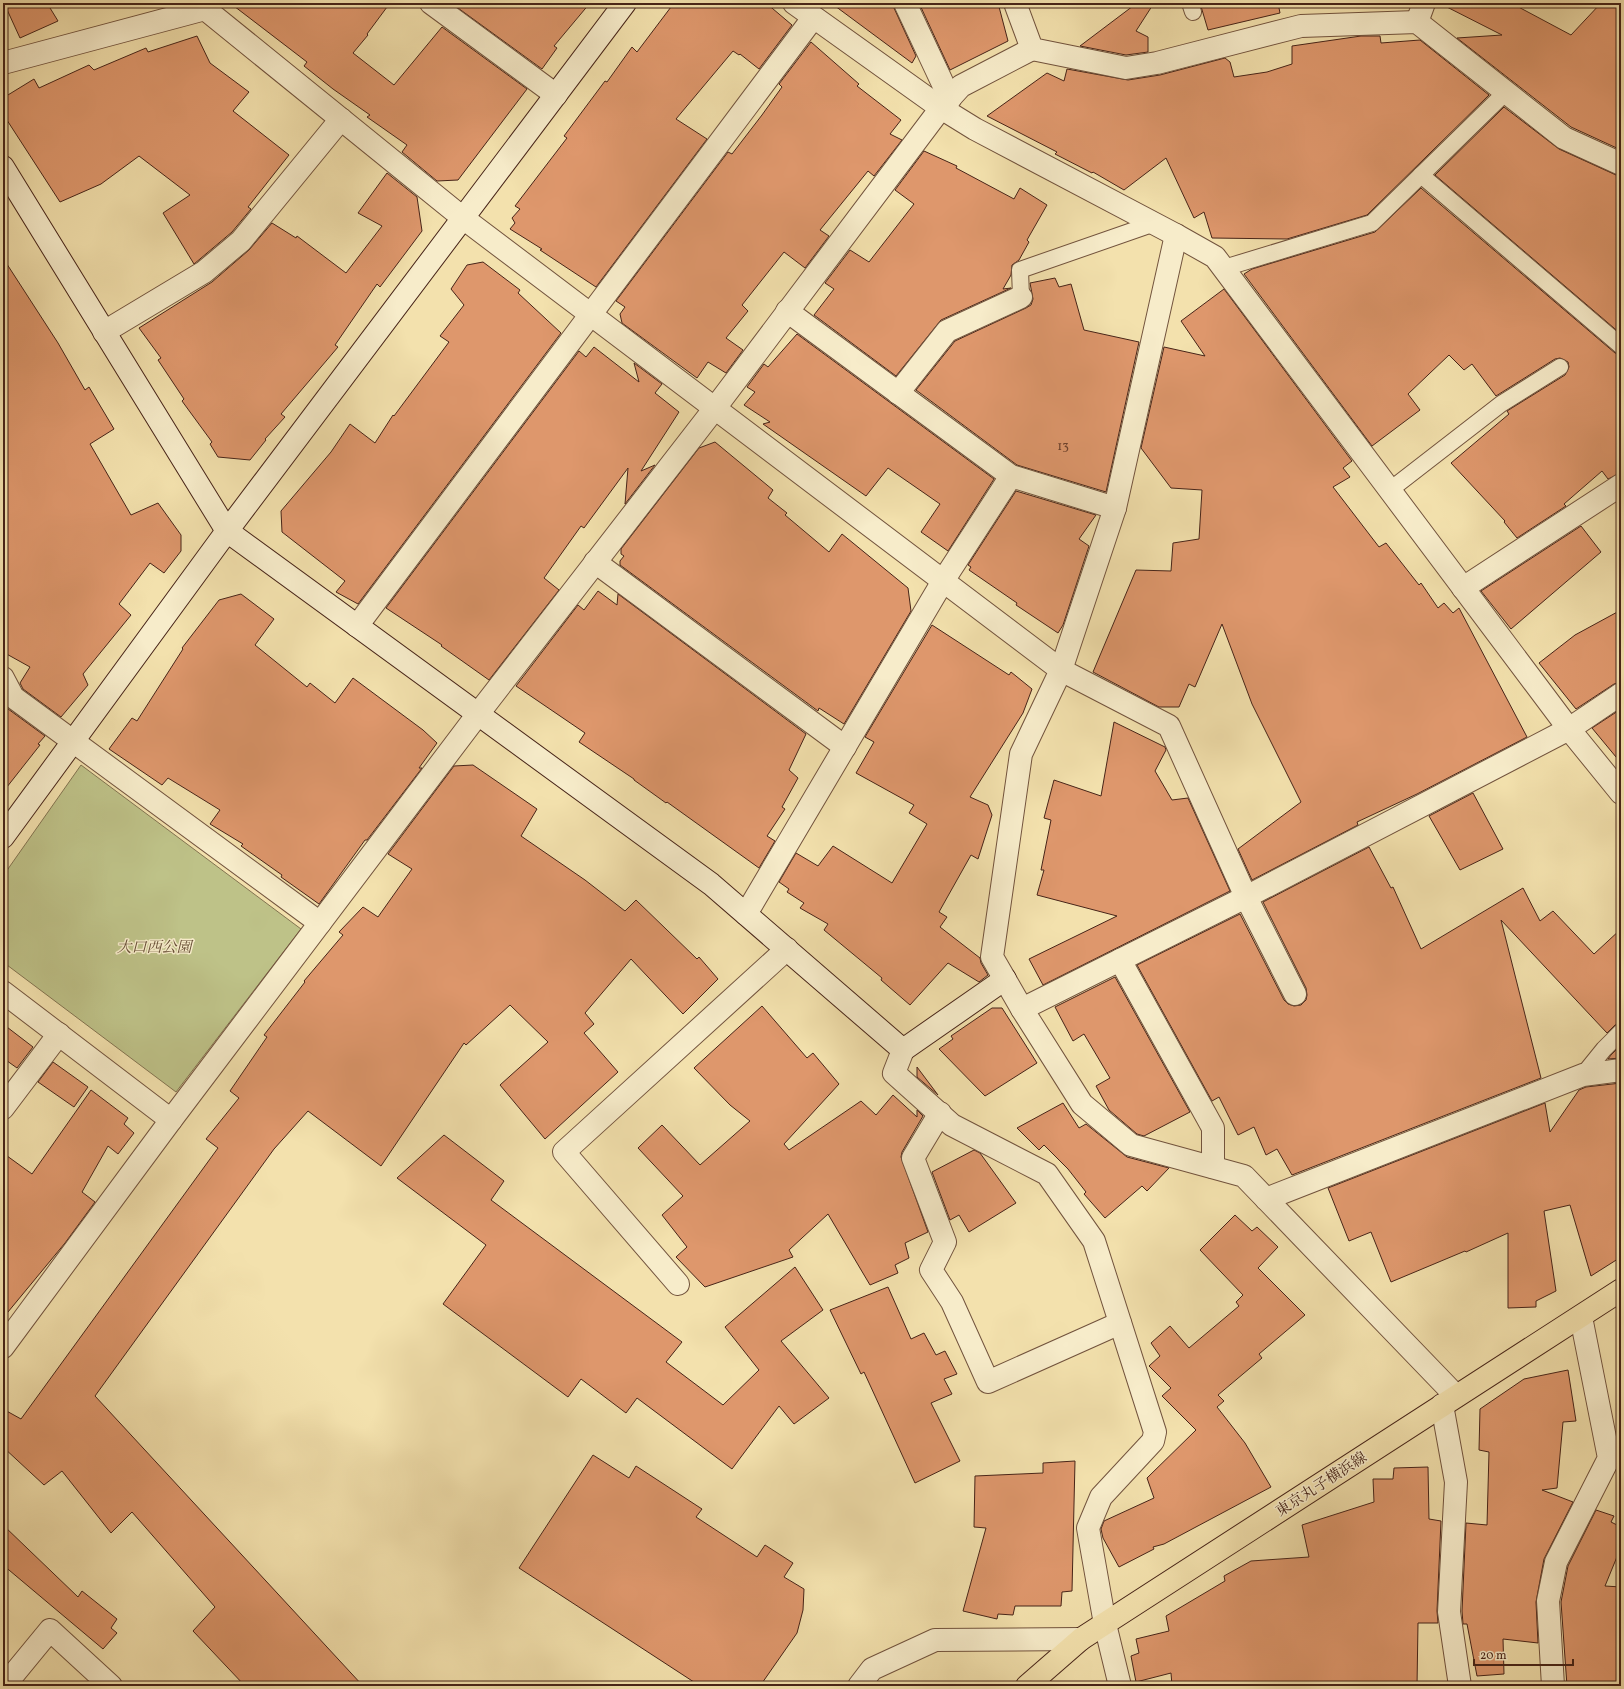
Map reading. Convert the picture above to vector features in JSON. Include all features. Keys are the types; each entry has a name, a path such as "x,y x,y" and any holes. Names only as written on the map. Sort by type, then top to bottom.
{"main road":[{"name":"東京丸子横浜線","path":"1027,1686 1082,1639 1621,1290"}],"street":[{"path":"431,3 556,95"},
{"path":"3,837 227,531 625,3"},
{"path":"794,3 813,18 945,104 975,130 1155,223 1215,257 1569,729 1621,794"},
{"path":"905,3 945,104"},
{"path":"1015,3 1032,49"},
{"path":"3,63 206,5 341,119 463,218 1061,670 1169,726 1246,897 1295,994"},
{"path":"3,1347 171,1120 478,714 714,408 945,104 962,86 1032,49 1126,68 1157,62 1301,26 1421,12 1506,92 1564,138 1621,164"},
{"path":"357,626 813,18"},
{"path":"104,332 204,272 241,241 341,119"},
{"path":"3,167 227,531 711,884 903,1050"},
{"path":"1176,235 1115,508 1061,670 1021,754 992,957 1022,1009 1082,1104 1131,1145 1244,1176 1449,1400 1456,1482 1449,1612 1460,1686"},
{"path":"898,393 947,331 1021,297"},
{"path":"787,311 1011,476 1115,508"},
{"path":"746,914 943,581 1011,476"},
{"path":"1463,588 1621,485"},
{"path":"595,562 845,747"},
{"path":"3,678 13,697 320,923"},
{"path":"1022,1009 1246,897 1569,729 1621,694"},
{"path":"678,1284 564,1152 787,949"},
{"path":"1120,960 1213,1128 1213,1167"},
{"path":"1005,980 903,1050 894,1073 952,1124 1047,1174 1094,1241 1155,1432 1153,1441 1102,1497 1088,1528 1105,1624 1120,1686"},
{"path":"3,992 171,1120"},
{"path":"3,1108 59,1034"},
{"path":"1266,1199 1583,1075 1621,1070"},
{"path":"940,1113 913,1158 945,1242 931,1270 952,1302 988,1382 1120,1323"},
{"path":"1553,1686 1548,1601 1556,1562 1609,1458 1581,1317"},
{"path":"4,1686 50,1630 111,1686"},
{"path":"859,1686 872,1669 935,1640 1082,1639"}],"lane":[{"path":"1224,268 1372,223 1506,92"},
{"path":"1421,176 1621,346"},
{"path":"1021,297 1020,270 1155,223"},
{"path":"1390,490 1501,404 1560,367"},
{"path":"1583,1075 1604,1049 1621,1032"}],"green space":[{"name":"大口西公園","path":"81,765 301,929 176,1092 3,962 3,876"}],"building":[{"path":"4,3 47,3 58,21 20,38"},
{"path":"230,3 390,3 367,34 368,35 353,53 394,85 442,27 527,89 458,180 437,181 402,152 407,145 367,117 370,115 304,66 307,62"},
{"path":"462,3 590,3 554,46 557,48 542,69 458,8"},
{"path":"674,3 766,3 792,25 759,69 740,54 739,55 733,51 676,119 707,139 596,287 540,250 542,249 510,229 515,223 512,218 520,209 515,206 567,138 564,136 605,81 607,82 632,47 637,52"},
{"path":"831,3 893,3 916,56 912,63"},
{"path":"919,3 998,3 1008,41 950,70"},
{"path":"1137,3 1154,3 1136,31 1148,37 1148,52 1126,55 1080,46"},
{"path":"1200,3 1278,3 1280,13 1208,30"},
{"path":"1439,3 1511,3 1571,35 1601,3 1621,3 1621,150 1571,127 1457,38 1502,35"},
{"path":"197,36 210,63 249,92 233,111 289,155 248,207 251,209 232,232 194,264 163,213 190,195 139,156 101,184 60,202 3,114 3,98 34,79 39,88 89,65 94,70 146,48 148,52"},
{"path":"1361,36 1380,36 1381,43 1420,40 1489,95 1367,215 1287,239 1212,238 1204,212 1194,218 1166,158 1124,190 1093,172 1092,173 1055,154 1057,152 987,116 1047,73 1064,81 1067,69 1128,80 1160,75 1225,58 1230,62 1234,77 1267,72 1292,64 1292,46"},
{"path":"811,42 859,84 857,86 901,120 890,134 902,140 874,176 868,171 820,230 829,236 805,268 784,252 742,305 748,311 726,338 743,350 726,373 708,362 697,378 622,323 620,314 625,307 616,301 728,152 732,154 762,115 782,87 779,84"},
{"path":"1504,107 1559,149 1621,176 1621,334 1435,175"},
{"path":"924,151 957,166 956,168 1014,199 1020,188 1047,205 1027,240 1029,242 1019,260 1012,265 1011,275 1003,289 1011,288 941,320 896,376 814,315 834,289 825,283 850,250 869,262 914,204 895,190"},
{"path":"387,173 417,197 422,231 380,287 377,284 335,345 338,347 281,414 285,417 265,439 266,440 250,460 218,457 210,444 212,442 182,401 184,399 158,360 161,358 139,328 212,282 249,250 272,223 296,238 297,236 346,273 382,226 358,213"},
{"path":"1421,188 1615,353 1621,355 1621,473 1608,479 1602,471 1564,504 1566,506 1517,538 1504,522 1505,521 1451,463 1509,414 1507,411 1565,375 1569,367 1568,362 1560,358 1555,359 1496,396 1472,364 1464,370 1449,355 1408,394 1420,410 1372,446 1244,274 1252,269 1375,232"},
{"path":"3,258 58,343 85,390 89,387 114,429 90,444 131,515 158,503 181,535 181,551 164,573 150,563 119,604 131,615 83,674 88,685 61,717 23,689 20,683 30,667 3,652"},
{"path":"483,262 520,290 518,293 561,333 358,604 336,592 345,581 282,532 281,511 331,452 350,424 375,443 393,415 394,416 449,342 440,336 464,305 451,289 467,265"},
{"path":"1055,278 1059,287 1071,284 1084,330 1139,342 1106,492 1017,465 916,390 955,341 1031,305 1033,299 1030,283"},
{"path":"1224,289 1352,461 1343,468 1350,477 1333,487 1379,547 1386,543 1419,585 1421,583 1438,608 1444,603 1453,613 1459,608 1527,737 1417,794 1357,822 1358,825 1252,880 1238,849 1301,802 1252,704 1222,624 1195,687 1189,684 1179,707 1159,707 1093,672 1136,570 1171,571 1173,543 1199,539 1202,490 1171,488 1141,448 1164,347 1205,356 1181,321"},
{"path":"797,334 994,479 948,551 921,532 940,504 888,468 866,496 763,424 770,422 744,405 755,392 747,387 764,364 768,367"},
{"path":"594,347 639,382 634,363 662,384 655,393 679,412 641,471 655,465 625,504 628,468 584,528 581,526 544,578 559,590 489,680 441,646 442,645 386,608 579,351 586,357"},
{"path":"715,442 773,490 768,498 787,513 785,515 829,552 842,534 908,588 911,611 844,724 819,708 818,711 620,565 620,561 624,556 621,554 621,549 699,448"},
{"path":"1016,491 1096,515 1079,539 1089,546 1063,625 1058,633 1016,605 1017,603 969,570 971,567 968,565"},
{"path":"1581,526 1601,552 1511,629 1481,591"},
{"path":"598,591 617,605 618,594 806,734 789,770 798,778 782,807 785,809 767,836 775,841 759,868 667,802 666,803 634,779 579,742 585,733 516,686 578,605 584,610"},
{"path":"241,594 274,619 255,645 307,687 310,683 335,703 353,678 423,730 437,743 419,768 422,768 367,840 365,840 319,904 241,846 243,844 210,824 220,810 168,778 162,785 109,749 132,718 137,721 183,649 182,648 219,600"},
{"path":"1621,610 1621,682 1614,684 1576,709 1539,663 1575,635"},
{"path":"932,625 1009,675 1011,672 1032,689 1023,713 970,797 988,805 992,815 978,859 971,855 939,912 947,917 940,927 980,958 981,963 988,975 979,982 948,963 910,1005 881,980 882,978 824,930 828,924 800,908 804,903 787,892 789,889 779,882 796,853 818,866 833,846 892,883 927,824 909,813 914,805 856,773 874,742 865,737"},
{"path":"4,706 45,736 38,744 40,745 3,792 3,707"},
{"path":"1621,709 1621,763 1592,728"},
{"path":"1114,722 1165,747 1166,750 1155,771 1172,800 1188,798 1230,891 1043,985 1029,959 1117,916 1037,895 1044,870 1041,870 1051,820 1044,818 1054,780 1101,796"},
{"path":"473,765 537,809 521,836 585,880 625,911 636,900 697,959 699,957 718,979 683,1014 631,959 585,1013 594,1024 584,1033 618,1072 545,1139 500,1085 548,1042 510,1005 466,1045 464,1043 381,1166 308,1111 274,1149 95,1396 363,1686 245,1686 193,1631 215,1607 132,1512 111,1533 62,1471 44,1485 3,1447 3,1409 21,1419 218,1148 206,1139 239,1098 230,1091 267,1037 264,1035 305,982 304,981 343,935 339,932 363,907 378,917 412,869 388,854 454,766"},
{"path":"1473,793 1503,849 1460,870 1429,816"},
{"path":"1369,847 1391,888 1393,887 1421,949 1523,888 1540,921 1553,911 1594,954 1621,929 1621,1023 1615,1025 1607,1033 1501,920 1541,1078 1292,1175 1277,1149 1266,1155 1254,1127 1238,1135 1219,1097 1212,1101 1137,965 1240,914 1284,1000 1288,1004 1294,1006 1301,1005 1306,1000 1306,988 1263,902"},
{"path":"1115,977 1190,1112 1144,1136 1137,1134 1109,1110 1096,1086 1110,1078 1084,1034 1073,1041 1055,1007"},
{"path":"762,1006 807,1058 813,1053 839,1084 784,1144 789,1150 861,1101 876,1115 893,1095 917,1117 917,1110 923,1116 902,1152 901,1157 928,1232 905,1243 909,1258 895,1265 898,1273 870,1285 828,1214 789,1250 793,1257 705,1287 676,1257 687,1247 662,1215 683,1196 638,1148 662,1125 700,1165 750,1121 730,1105 694,1068"},
{"path":"992,1008 1002,1008 1037,1063 985,1096 939,1049 953,1039 951,1036"},
{"path":"3,1024 33,1047 17,1068 3,1058"},
{"path":"1621,1045 1621,1058 1608,1059 1611,1055"},
{"path":"53,1062 88,1087 74,1107 38,1082"},
{"path":"917,1067 938,1095 917,1077"},
{"path":"1621,1083 1621,1257 1591,1276 1570,1205 1544,1211 1556,1291 1536,1301 1536,1307 1508,1308 1508,1233 1466,1252 1465,1251 1391,1282 1371,1232 1349,1241 1328,1188 1545,1103 1550,1132 1579,1090 1586,1087"},
{"path":"91,1090 128,1118 124,1124 134,1133 118,1154 108,1146 82,1192 95,1202 65,1243 3,1318 3,1153 32,1174"},
{"path":"1063,1103 1079,1128 1086,1124 1127,1157 1169,1168 1147,1191 1142,1186 1105,1218 1084,1194 1086,1192 1068,1169 1044,1145 1039,1150 1017,1128"},
{"path":"444,1135 504,1181 491,1200 682,1342 666,1362 723,1405 759,1370 725,1327 795,1267 823,1310 781,1341 829,1398 794,1424 779,1406 732,1469 637,1398 626,1413 581,1379 568,1397 443,1304 486,1245 397,1178"},
{"path":"974,1150 980,1153 1016,1203 969,1232 959,1215 950,1220 932,1172"},
{"path":"1235,1215 1252,1231 1257,1227 1278,1247 1258,1268 1305,1315 1259,1354 1262,1358 1218,1395 1224,1401 1217,1407 1245,1443 1271,1487 1164,1544 1153,1547 1154,1549 1119,1567 1103,1538 1101,1529 1104,1521 1154,1498 1147,1478 1196,1430 1162,1396 1171,1388 1149,1366 1160,1356 1151,1343 1170,1326 1189,1348 1239,1306 1236,1302 1243,1295 1200,1250"},
{"path":"888,1287 911,1339 924,1333 936,1355 945,1351 957,1374 944,1379 952,1394 931,1403 960,1461 915,1483 864,1372 861,1374 830,1310"},
{"path":"1568,1370 1576,1421 1563,1422 1557,1488 1542,1490 1573,1502 1544,1559 1536,1602 1538,1643 1503,1639 1504,1674 1477,1676 1467,1624 1463,1624 1462,1611 1466,1523 1487,1525 1489,1452 1479,1450 1480,1409 1524,1379"},
{"path":"593,1455 629,1478 636,1466 702,1509 696,1517 757,1557 765,1545 793,1563 784,1577 804,1589 803,1610 797,1633 760,1686 700,1686 519,1568"},
{"path":"1075,1461 1072,1591 1062,1592 1061,1606 1015,1606 1013,1615 998,1614 997,1619 963,1611 986,1528 974,1527 975,1476 1043,1473 1043,1463"},
{"path":"1428,1467 1429,1519 1441,1521 1437,1611 1438,1623 1418,1623 1417,1686 1172,1686 1171,1673 1136,1682 1131,1656 1139,1653 1136,1639 1169,1631 1166,1616 1225,1581 1224,1576 1251,1561 1309,1557 1302,1525 1374,1502 1373,1479 1393,1479 1394,1468"},
{"path":"1596,1510 1614,1516 1611,1522 1621,1527 1621,1547 1605,1586 1621,1587 1621,1686 1567,1686 1561,1602 1568,1566"},
{"path":"3,1525 78,1597 82,1591 117,1619 111,1628 117,1633 103,1649 3,1565"}]}
